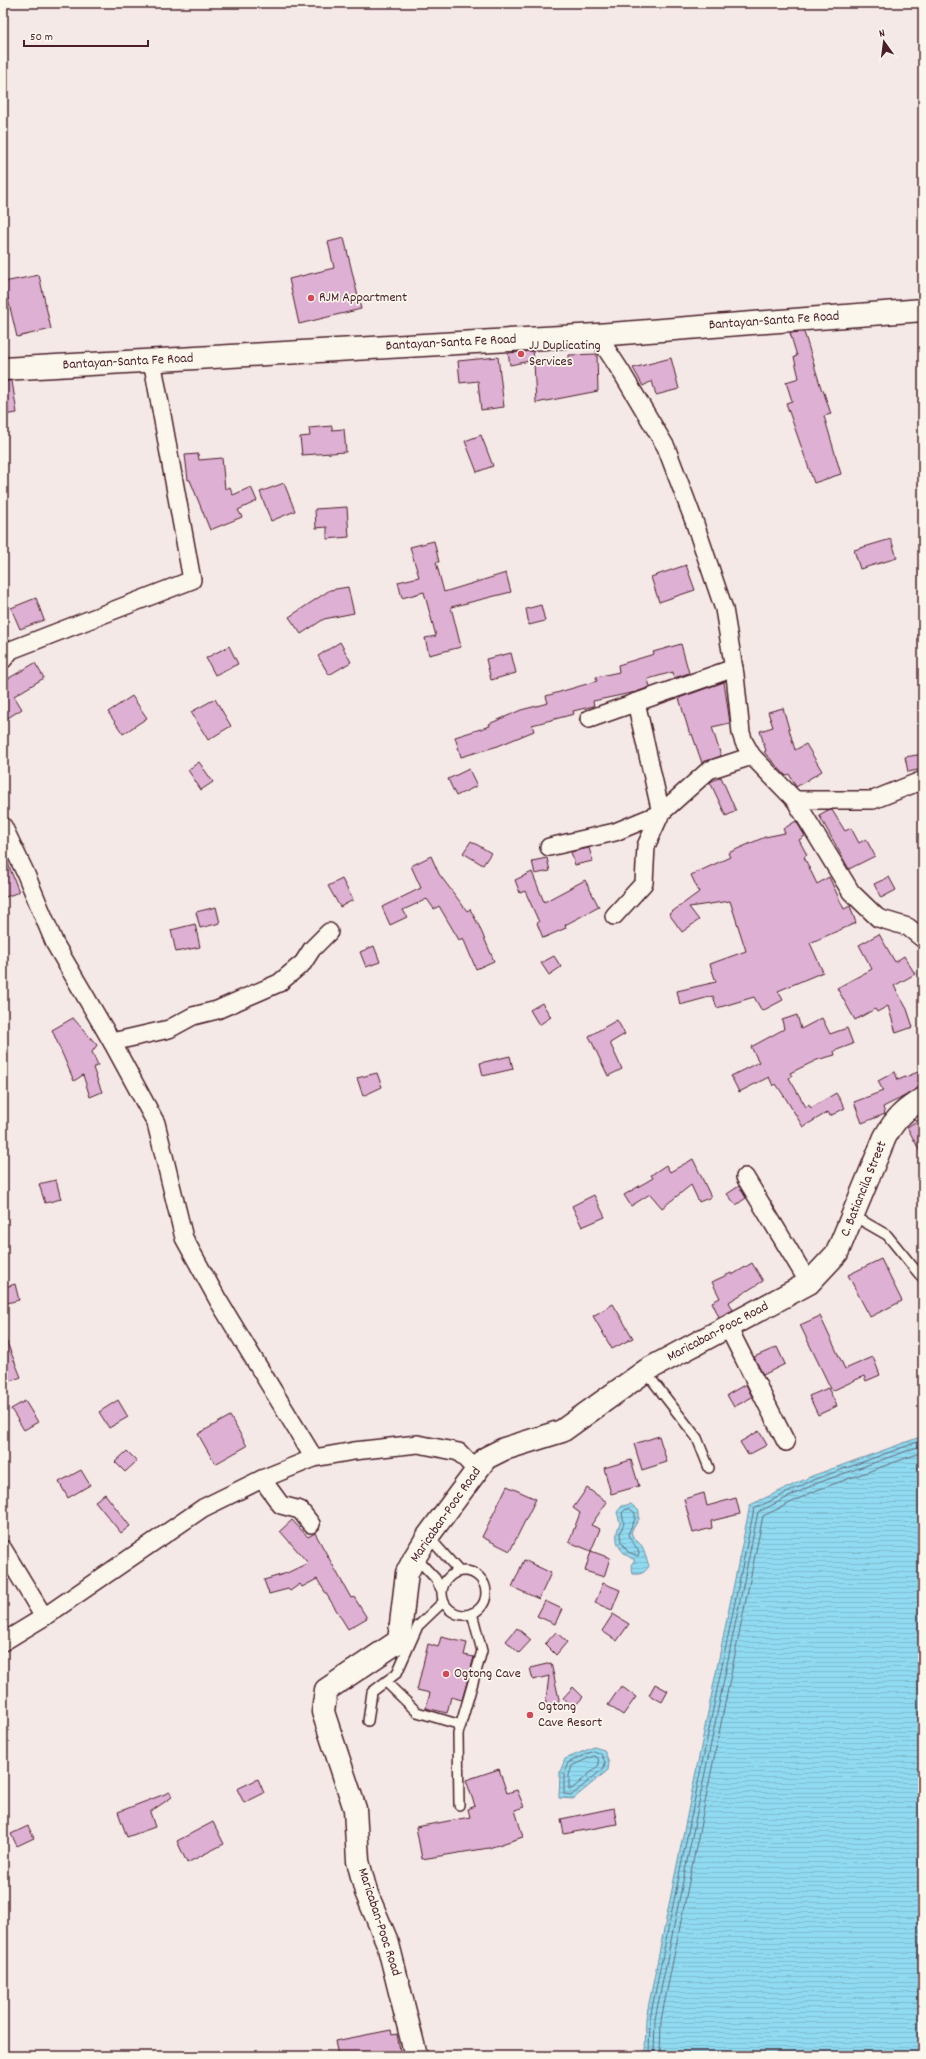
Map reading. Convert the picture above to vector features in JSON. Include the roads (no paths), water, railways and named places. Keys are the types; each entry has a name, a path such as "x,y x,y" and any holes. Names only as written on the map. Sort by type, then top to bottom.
{"street":[{"name":"Bantayan-Santa Fe Road","path":"3,369 597,335 923,310"},
{"path":"597,335 622,373 666,448 724,609 734,668 741,733 752,756 795,800 851,892 878,918 915,925 923,939"},
{"path":"3,660 11,650 192,580 152,360"},
{"path":"589,719 734,668"},
{"path":"614,916 644,883 646,846 661,813 636,702"},
{"path":"550,847 615,832 661,813 709,770 752,756"},
{"path":"795,800 873,800 923,780"},
{"path":"3,826 25,872 55,944 112,1042 156,1123 184,1238 218,1300 314,1458"},
{"path":"112,1042 169,1029 193,1016 218,1010 279,983 303,963 312,949 329,932"},
{"name":"C. Batiancila Street","path":"809,1283 838,1254 885,1137 895,1120 908,1107 923,1099"},
{"path":"745,1177 809,1283"},
{"name":"Maricaban-Pooc Road","path":"416,2056 388,1944 366,1892 358,1861 355,1810 323,1712 326,1690 400,1641 407,1573 428,1536 486,1458 504,1449 562,1431 647,1370 809,1283"},
{"path":"728,1326 786,1442"},
{"path":"3,1642 44,1617 203,1508 262,1479 314,1458 354,1451 418,1444 459,1452 476,1470"},
{"path":"262,1479 281,1505 300,1510 311,1524"},
{"path":"3,1549 44,1617"}],"lane":[{"path":"854,1216 887,1235 923,1279"},
{"path":"647,1370 652,1380 697,1438 708,1468"},
{"path":"428,1536 458,1570"},
{"path":"415,1557 436,1578 441,1589 443,1602 452,1612 465,1616 477,1611 486,1599 485,1583 474,1572 458,1570 447,1577 441,1589"},
{"path":"368,1721 372,1692 397,1673 418,1626 443,1602"},
{"path":"459,1805 458,1734 482,1651 472,1613"},
{"path":"386,1682 417,1712 461,1724"}],"water":[{"path":"923,1436 923,2056 645,2056 646,2018 750,1505 812,1476"},
{"path":"631,1504 639,1511 639,1519 631,1532 633,1537 642,1546 649,1566 644,1572 638,1574 633,1574 631,1565 635,1560 621,1550 617,1540 620,1523 617,1512 622,1506"},
{"path":"594,1747 604,1750 609,1762 608,1770 573,1799 559,1798 560,1772 565,1759"}],"place":[{"name":"RJM Appartment","path":"311,298"},
{"name":"JJ Duplicating Services","path":"521,354"},
{"name":"Ogtong Cave","path":"446,1674"},
{"name":"Ogtong Cave Resort","path":"530,1715"}]}
